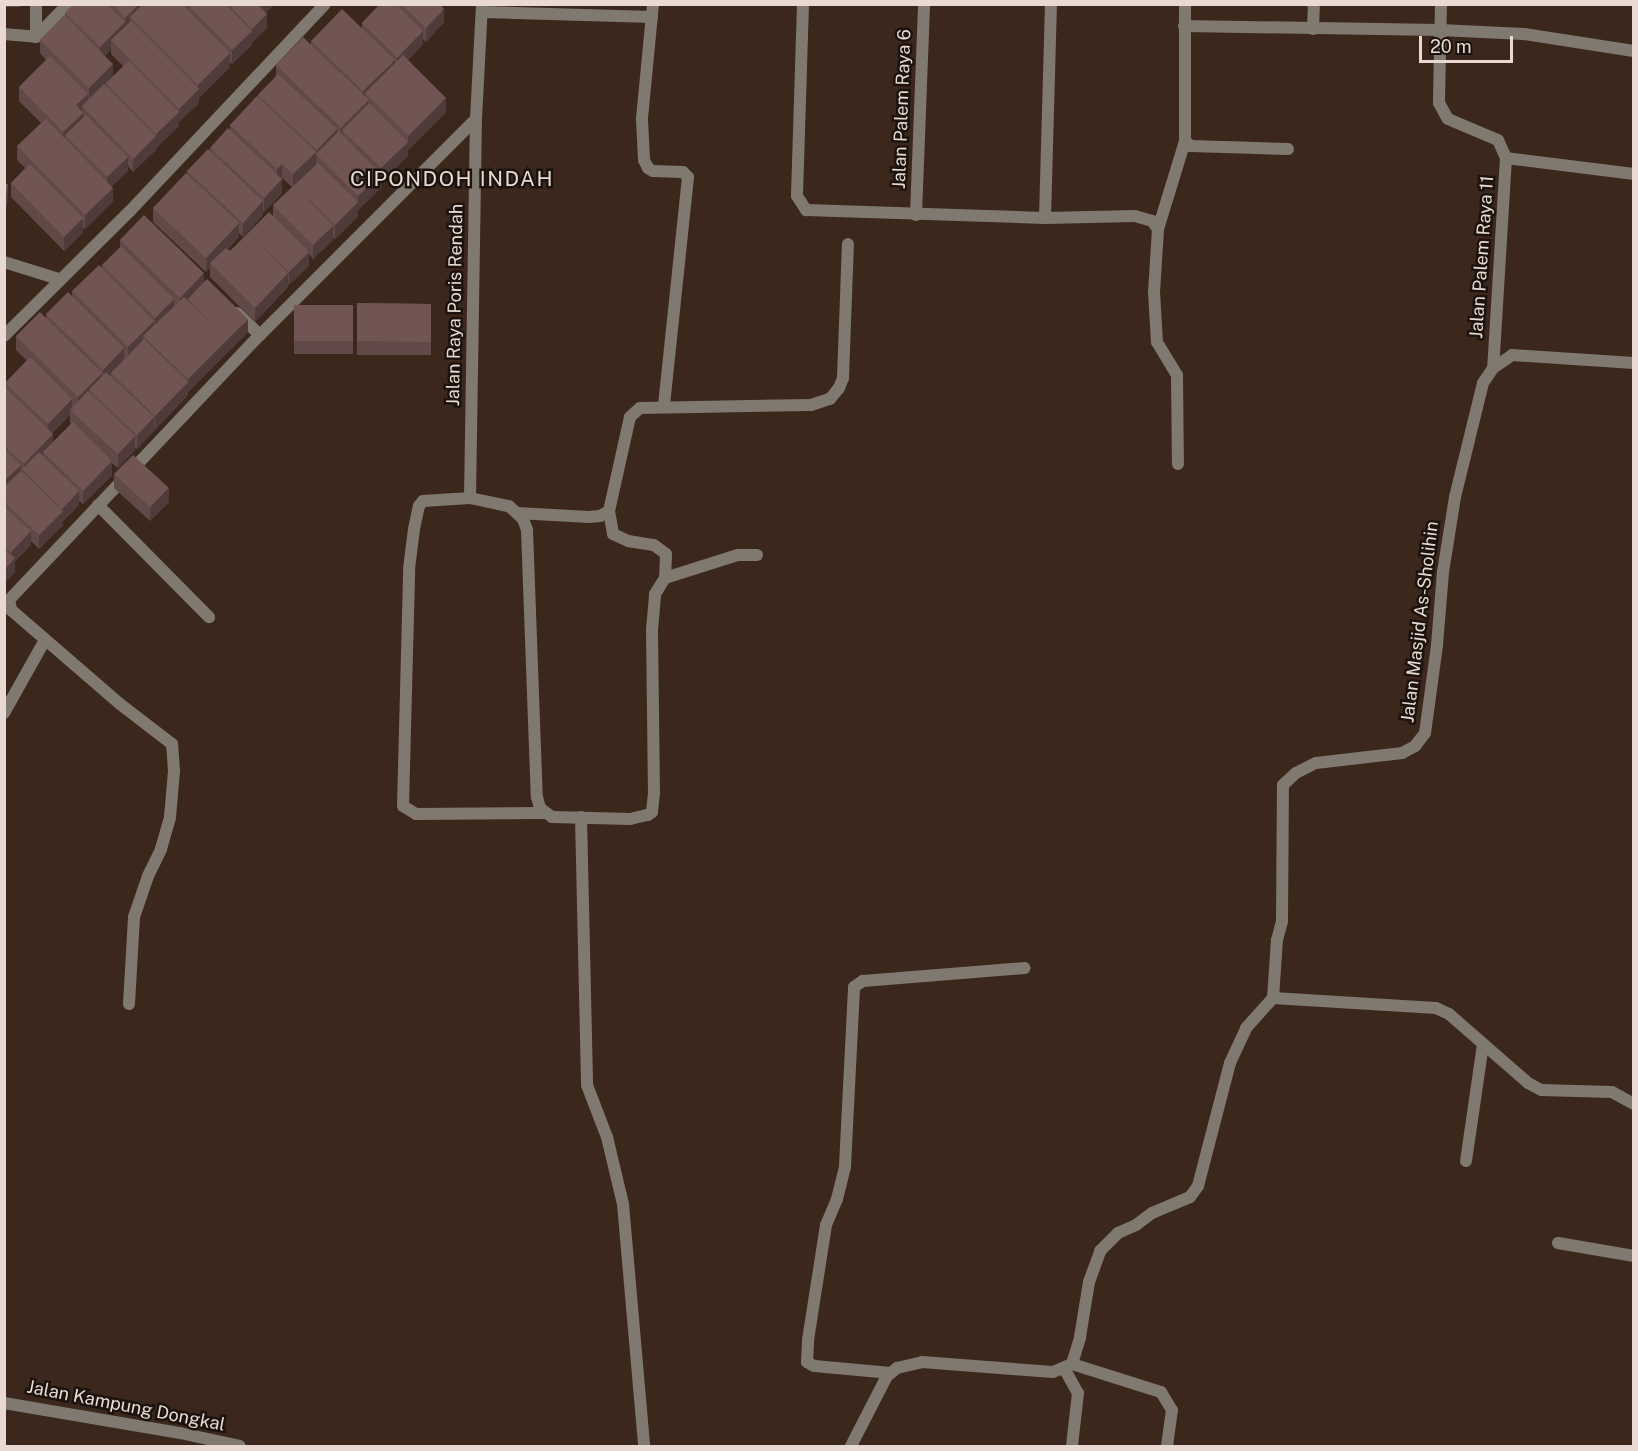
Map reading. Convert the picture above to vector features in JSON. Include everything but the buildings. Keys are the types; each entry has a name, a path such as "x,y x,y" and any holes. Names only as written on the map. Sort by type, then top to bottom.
{"street":[{"path":"36,4 36,37"},
{"path":"36,37 68,4"},
{"path":"4,336 59,279 134,215 325,4"},
{"path":"803,4 797,195 806,210 1046,218 1136,216 1152,221 1158,229"},
{"name":"Jalan Palem Raya 6","path":"916,215 924,4"},
{"path":"1046,218 1051,4"},
{"path":"1178,464 1177,375 1156,342 1154,292 1158,229 1185,141 1185,4"},
{"path":"1314,4 1314,29"},
{"name":"Jalan Palem Raya 11","path":"1441,4 1439,103 1448,119 1498,140 1506,158 1493,368"},
{"path":"482,8 652,11 642,119 644,160 648,168 683,172 688,177 664,407"},
{"name":"Jalan Raya Poris Rendah","path":"470,498 476,119 482,8"},
{"path":"1184,26 1440,30 1524,34 1634,51"},
{"path":"4,34 36,37"},
{"path":"129,1004 134,917 148,876 161,849 170,817 174,771 172,744 120,704 11,610 7,604 11,596 260,335 476,119"},
{"path":"1185,141 1191,146 1288,149"},
{"path":"1506,158 1634,174"},
{"path":"545,813 416,814 403,806 409,569 419,507 423,501 470,498 509,507 517,513 527,530 537,789 540,808 552,818 640,818 648,815 654,807 652,630 655,594 665,578 666,554 654,545 628,541 613,534 609,511 630,417 640,408 811,405 830,399 839,388 843,378 848,244"},
{"path":"4,262 59,279"},
{"path":"227,304 260,335"},
{"path":"1493,368 1512,356 1634,363"},
{"name":"Jalan Masjid As-Sholihin","path":"1273,998 1277,940 1282,921 1284,785 1296,773 1316,763 1402,753 1415,746 1425,733 1437,645 1443,572 1455,497 1483,383 1493,368"},
{"path":"98,506 209,617"},
{"path":"517,513 589,517 600,516 609,511"},
{"path":"665,578 738,555 757,555"},
{"path":"4,713 45,640"},
{"path":"581,818 587,1085 607,1137 623,1204 644,1446"},
{"path":"891,1373 814,1366 807,1362 808,1341 826,1225 837,1199 845,1166 854,987 863,981 1024,968"},
{"path":"1072,1446 1078,1393 1068,1366 1080,1337 1089,1282 1100,1251 1118,1233 1152,1213 1190,1197 1198,1186 1230,1063 1246,1028 1273,998 1436,1008 1449,1014 1528,1083 1541,1090 1612,1092 1634,1104"},
{"path":"1466,1161 1483,1044"},
{"path":"1558,1243 1634,1256"},
{"path":"851,1446 891,1373 906,1365 922,1362 1053,1372 1068,1366 1161,1392 1172,1410 1167,1446"},
{"name":"Jalan Kampung Dongkal","path":"4,1403 168,1431 240,1446"}],"district":[{"name":"CIPONDOH INDAH","path":"452,179"}]}
